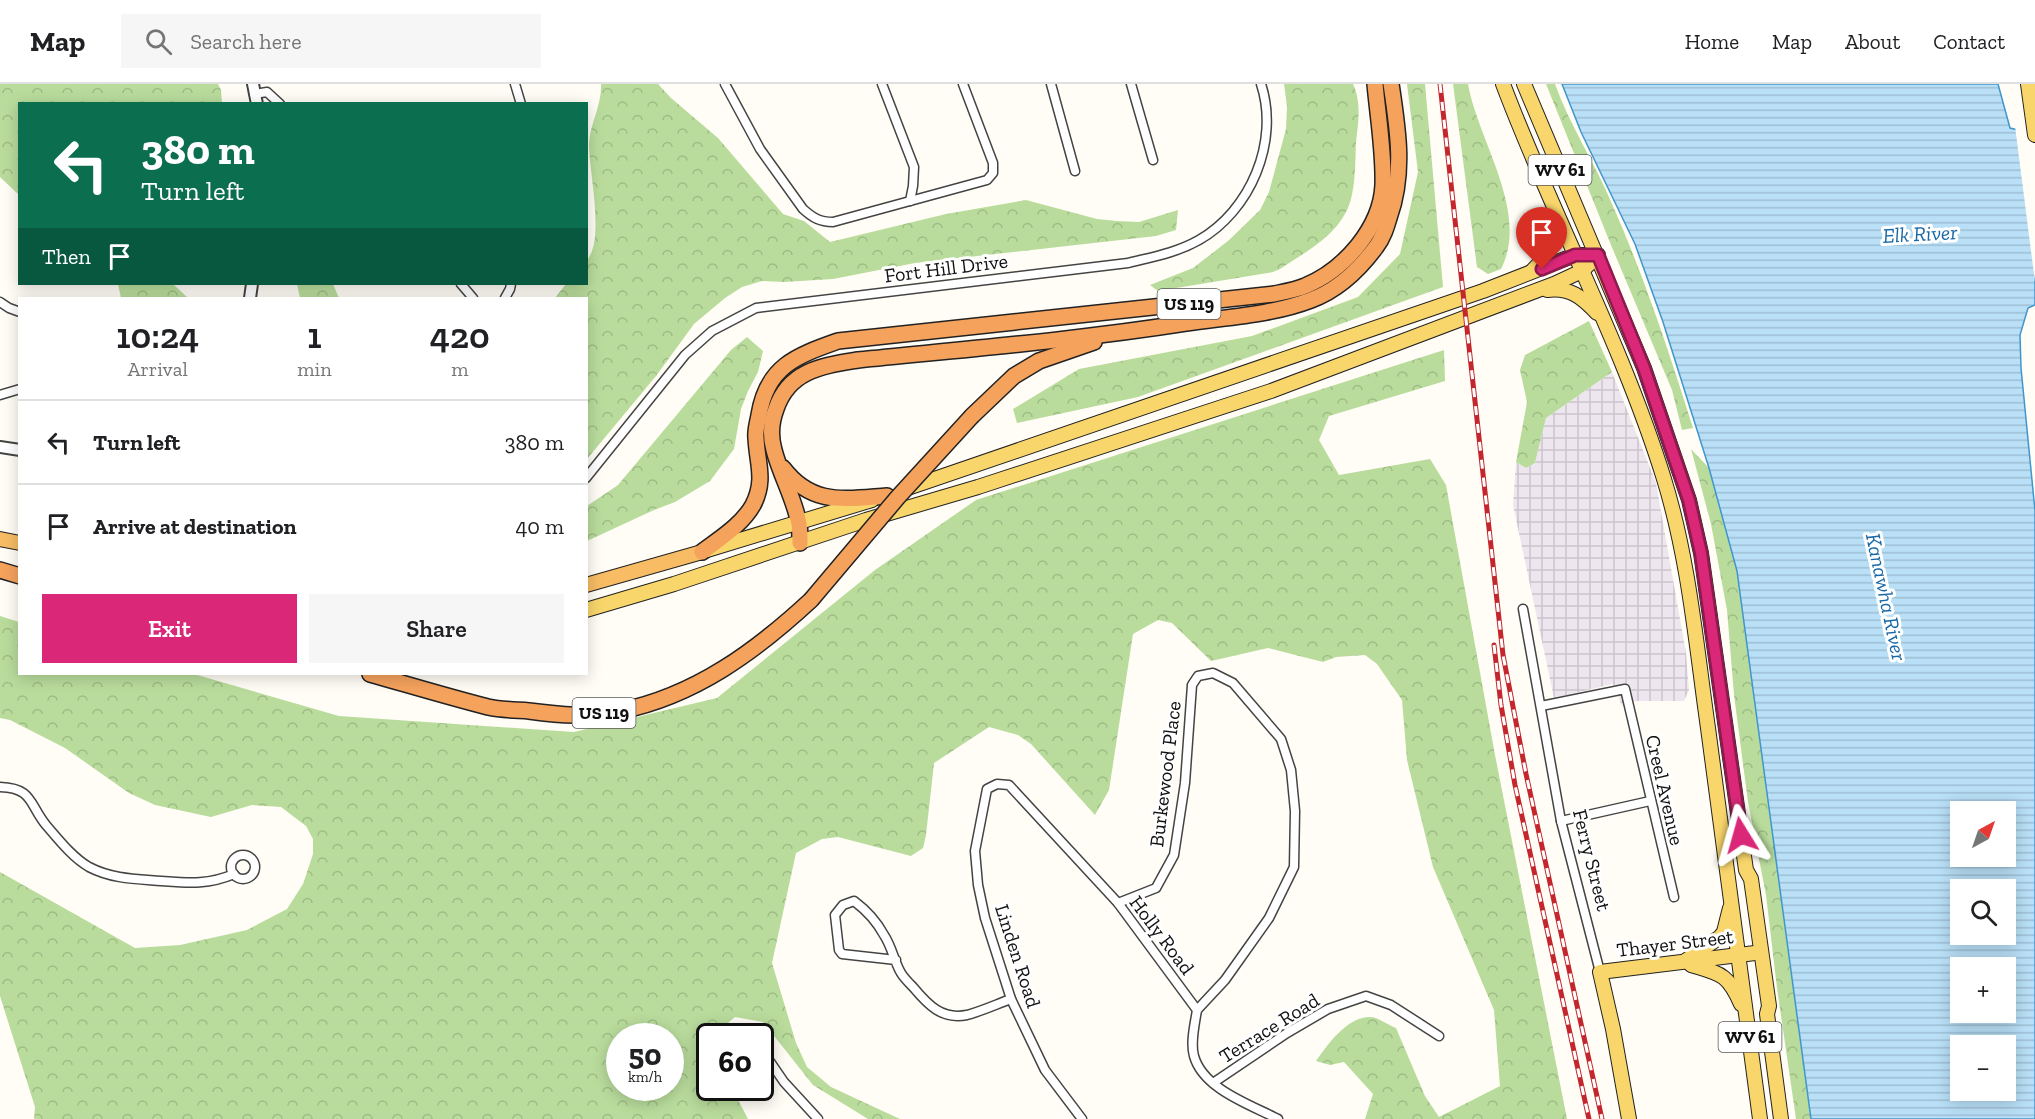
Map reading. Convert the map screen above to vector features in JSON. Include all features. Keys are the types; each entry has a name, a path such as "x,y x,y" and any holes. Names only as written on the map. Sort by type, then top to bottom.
{"highway":[{"name":"US 119","path":"588,584 702,552 740,521 752,507 762,476 756,436 760,407 766,388 787,363 812,350 838,341 1274,294 1305,286 1349,255 1366,236 1377,211 1383,177 1375,84"},
{"name":"US 119","path":"374,675 491,707 567,716 619,712 668,696 709,678 738,661 775,633 810,600 898,497 972,416 1014,376 1039,361 1116,334 1269,311 1310,301 1345,282 1383,235 1398,190 1400,149 1391,84"},
{"path":"800,543 771,435 772,420 778,403 787,387 801,375 822,366 858,360 1116,334"},
{"path":"760,407 761,436 766,456 795,525"},
{"path":"777,461 797,484 818,495 840,500 887,496"},
{"path":"0,539 18,543"},
{"path":"0,568 18,575"}],"main road":[{"name":"WV 61","path":"1503,84 1525,143 1636,396 1664,479 1682,545 1696,630 1761,1119"},
{"name":"WV 61","path":"1524,84 1644,368 1689,500 1701,553 1746,870 1744,883 1763,1007 1767,1014"},
{"path":"2028,84 2035,135"},
{"path":"1529,274 1553,245 1555,223 1552,204"},
{"path":"702,552 887,496 1483,291 1575,255 1598,255"},
{"path":"588,609 866,520 990,483 1271,391 1536,291 1582,271 1598,255"},
{"path":"1536,291 1568,290 1579,295 1604,320"},
{"path":"0,568 18,569"},
{"name":"WV 61","path":"1746,870 1751,879 1769,1006 1767,1014 1781,1119"},
{"path":"1683,962 1724,932 1732,900"},
{"name":"Thayer Street","path":"1600,972 1755,953"},
{"path":"1683,962 1720,974 1734,986 1748,1019"},
{"name":"Ferry Street","path":"1600,972 1629,1119"}],"street":[{"path":"515,84 520,102"},
{"path":"725,84 760,149 803,209 812,218 822,222 833,222 987,180 993,173 993,163 963,84"},
{"path":"882,84 914,167 914,186 910,201"},
{"path":"1051,84 1075,171"},
{"path":"1131,84 1153,160"},
{"name":"Fort Hill Drive","path":"588,476 685,355 712,331 756,308 1128,262 1175,251 1200,239 1226,220 1239,204 1256,174 1266,129 1261,84"},
{"path":"255,94 267,92 278,102"},
{"path":"462,285 472,297"},
{"path":"0,302 9,309 18,311"},
{"path":"0,395 18,390"},
{"path":"0,447 18,450"},
{"name":"Ferry Street","path":"1523,609 1562,821 1600,972"},
{"name":"Burkewood Place","path":"1118,903 1156,888 1174,855 1185,783 1192,685 1198,676 1213,673 1233,683 1281,739 1291,770 1295,811 1294,867 1269,918 1246,953 1197,1010"},
{"name":"Creel Avenue","path":"1541,706 1625,689 1674,897"},
{"name":"Holly Road","path":"987,789 997,784 1009,785 1118,903 1197,1010"},
{"path":"0,787 15,788 26,794 45,823 67,848 88,866 113,876 184,883 216,881 234,874"},
{"name":"Linden Road","path":"987,789 975,850 978,885 985,918 1011,999 1045,1070 1082,1119"},
{"path":"1562,821 1650,801"},
{"path":"896,960 842,954 839,950 835,915 839,909 854,901 864,908 883,933 896,960 901,974 927,1004 943,1013 967,1015 1011,999"},
{"name":"Terrace Road","path":"1213,1083 1287,1033 1328,1009 1366,996 1391,1005 1439,1035"},
{"path":"1197,1010 1193,1056 1202,1072 1213,1083 1238,1100 1278,1119"},
{"path":"774,1068 784,1083 818,1119"}],"shaded area":[{"path":"1612,372 1656,483 1686,653 1689,690 1684,701 1635,701 1622,706 1613,684 1554,698 1513,505 1516,462 1526,468 1535,463 1546,418"}],"green space":[{"path":"0,84 218,84 221,90 222,102 18,102 18,194 0,177"},
{"path":"601,84 658,84 718,138 783,214 804,221 830,242 946,214 1026,200 1097,219 1117,221 1139,222 1178,210 1176,230 1156,236 915,263 833,279 762,281 742,287 694,324 656,376 588,458 588,297 556,297 565,285 588,285 588,258 595,237 596,221 589,144"},
{"path":"1284,84 1353,84 1358,99 1359,113 1352,196 1346,212 1334,230 1326,237 1273,272 1158,291 1150,285 1193,268 1228,241 1260,210 1269,192 1286,129 1287,106"},
{"path":"1407,84 1425,84 1443,287 1138,397 1017,423 1013,409 1079,369 1252,336 1358,297 1400,254 1418,172"},
{"path":"1453,84 1468,84 1473,106 1506,200 1509,224 1508,247 1501,269 1488,274 1477,267"},
{"path":"1546,84 1555,84 1624,231 1656,314 1693,428 1682,430 1672,390"},
{"path":"118,285 174,285 187,297 121,297"},
{"path":"297,285 333,285 339,297 300,297"},
{"path":"1589,321 1612,372 1546,418 1535,463 1526,468 1516,462 1527,402 1520,370 1525,355"},
{"path":"747,337 763,351 758,372 741,409 734,449 710,481 675,502 588,541 588,505 618,485 731,350"},
{"path":"1444,350 1445,381 1329,416 1319,440 1339,475 1430,459 1446,485 1495,755 1567,1119 1365,1119 1373,1094 1344,1062 1330,1065 1316,1061 1346,1026 1362,1018 1373,1017 1396,1028 1425,1096 1439,1117 1500,1086 1494,1010 1433,867 1407,760 1402,700 1377,664 1365,655 1336,657 1323,662 1268,648 1211,661 1172,623 1158,620 1133,634 1109,790 1095,815 1031,744 1018,735 989,727 934,763 923,848 911,856 838,837 822,839 796,853 772,963 796,1043 807,1067 831,1087 900,1119 868,1119 813,1085 774,1036 774,1023 735,1017 728,1023 696,1023 696,1101 739,1101 748,1119 34,1119 35,1107 0,996 0,872 135,948 180,945 247,930 287,909 303,884 313,854 313,839 306,826 281,807 252,805 211,817 155,805 129,793 65,748 10,720 0,718 0,616 18,622 18,675 197,675 339,716 574,732 717,698 875,570 976,500"},
{"path":"1691,449 1709,468 1737,571 1811,1119 1796,1119 1766,895 1748,802 1734,695 1727,610 1711,524"}],"water":[{"path":"1562,84 1998,84 2010,128 2035,134 2035,305 2028,308 2020,335 2021,368 2035,511 2035,1119 1811,1119 1737,571 1709,468 1663,322 1635,244 1581,132"}],"pier":[{"path":"2015,126 2035,131 2035,282"}],"railway":[{"path":"1440,84 1503,655 1526,774 1602,1119"},
{"path":"1494,645 1501,705 1515,785 1589,1119"}],"route":[{"path":"1542,269 1575,255 1598,255 1644,368 1689,500 1701,553 1741,835"}],"water label":[{"name":"Elk River","path":"1920,234"},
{"name":"Kanawha River","path":"1886,597"}]}
